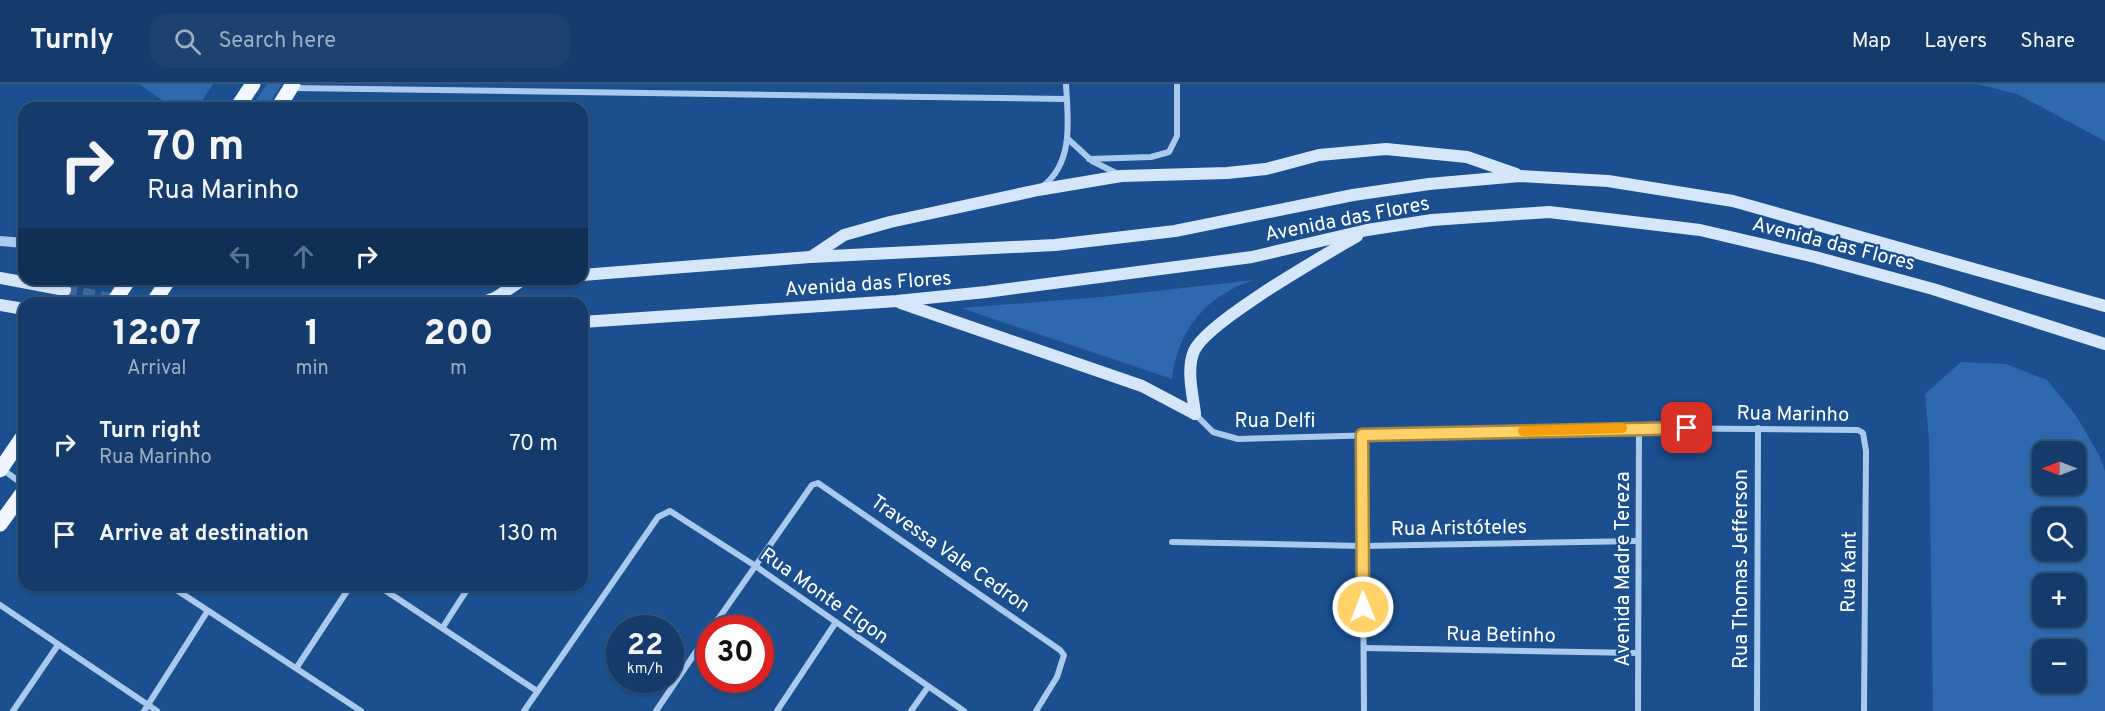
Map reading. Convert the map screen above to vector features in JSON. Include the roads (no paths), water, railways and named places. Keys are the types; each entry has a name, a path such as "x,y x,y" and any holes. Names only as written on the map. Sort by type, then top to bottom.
{"main road":[{"path":"241,102 253,84"},
{"path":"282,102 291,86"},
{"path":"810,257 844,236 890,222 1038,190 1121,176 1227,173 1266,169 1319,155 1386,149 1467,157 1520,176"},
{"name":"Avenida das Flores","path":"588,275 810,257 1077,243 1175,231 1407,187 1520,176 1608,181 1733,201 2105,306"},
{"name":"Avenida das Flores","path":"588,322 897,302 1252,257 1367,230 1432,220 1549,212 1700,230 1815,257 1933,289 2105,344"},
{"path":"1196,414 1190,375 1193,352 1201,339 1214,327 1294,273 1367,230"},
{"path":"0,278 18,281"},
{"path":"38,285 65,290"},
{"path":"497,297 515,285"},
{"path":"897,302 1142,386 1196,414"},
{"path":"0,305 18,308"},
{"path":"1,470 18,444"},
{"path":"0,524 18,499"}],"street":[{"path":"240,102 241,84"},
{"path":"765,84 765,94"},
{"path":"1038,190 1057,173 1068,139 1066,84"},
{"path":"1089,159 1151,157 1169,152 1177,136 1178,84"},
{"path":"291,86 1066,99"},
{"path":"1068,139 1089,159 1121,176"},
{"path":"0,241 18,242"},
{"name":"Rua Delfi","path":"1196,414 1213,432 1238,439 1362,435"},
{"name":"Rua Marinho","path":"1362,435 1639,428 1851,428 1863,433"},
{"name":"Avenida Madre Tereza","path":"1638,711 1639,428"},
{"name":"Rua Thomas Jefferson","path":"1757,711 1758,428"},
{"name":"Rua Kant","path":"1863,433 1866,451 1863,711"},
{"path":"1362,435 1364,711"},
{"path":"1,470 18,481"},
{"name":"Travessa Vale Cedron","path":"754,565 816,482 1055,646 1064,655 1057,677 1036,711"},
{"name":"Rua Monte Elgon","path":"537,691 658,517 666,511 675,512 754,565 964,711"},
{"name":"Rua Aristóteles","path":"1172,542 1362,546 1638,541"},
{"path":"720,615 754,565"},
{"path":"177,591 207,612 297,667 361,711"},
{"path":"297,667 347,591"},
{"path":"386,591 537,691 524,711"},
{"path":"442,627 466,591"},
{"path":"0,605 146,708 157,711"},
{"path":"146,708 207,612"},
{"path":"777,711 836,622"},
{"path":"13,711 58,645"},
{"name":"Rua Betinho","path":"1364,648 1637,653"},
{"path":"656,711 696,651"},
{"path":"911,711 928,687"}],"tunnel":[{"path":"65,290 101,297"}]}
